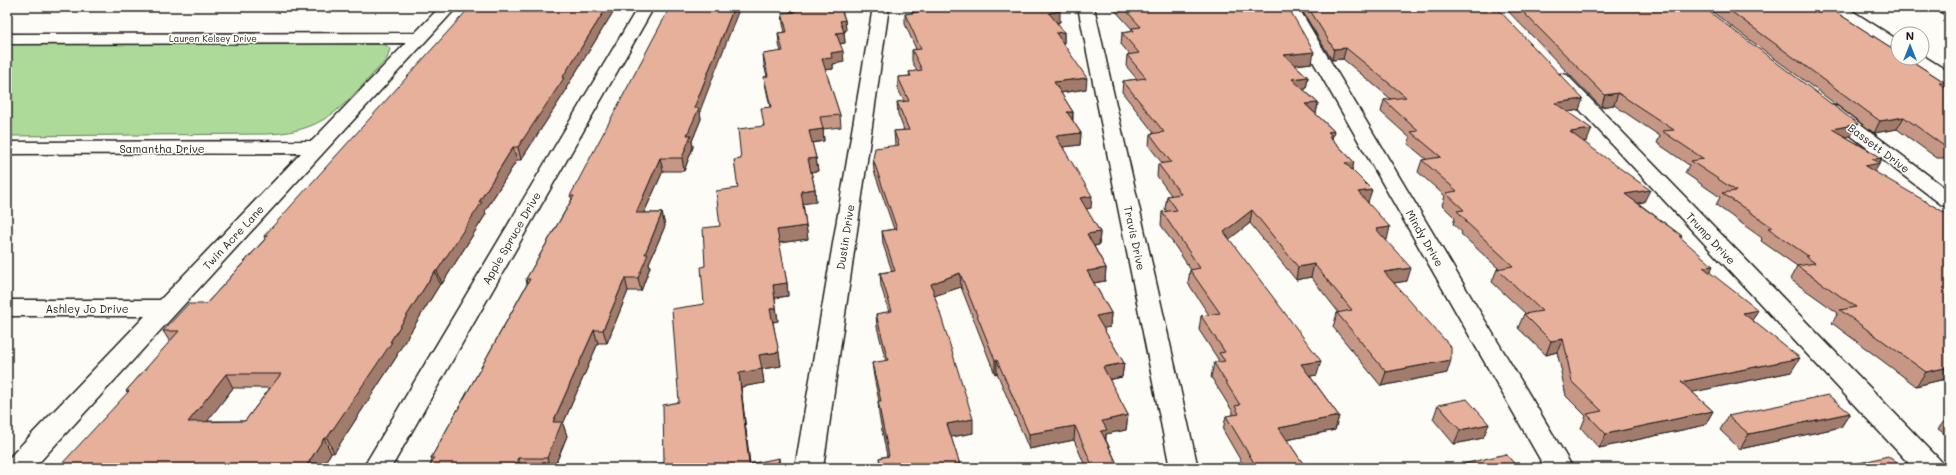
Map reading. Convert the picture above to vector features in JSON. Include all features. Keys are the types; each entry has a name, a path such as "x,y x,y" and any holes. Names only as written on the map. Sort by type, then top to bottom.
{"main road":[{"path":"1942,7 1949,11"}],"street":[{"name":"Twin Acre Lane","path":"17,468 449,7"},
{"name":"Apple Spruce Drive","path":"377,468 646,7"},
{"name":"Dustin Drive","path":"809,468 881,7"},
{"name":"Travis Drive","path":"1086,7 1184,468"},
{"name":"Mindy Drive","path":"1290,7 1559,468"},
{"path":"1835,7 1890,42"},
{"name":"Lauren Kelsey Drive","path":"7,39 420,38"},
{"name":"Trump Drive","path":"1548,65 1930,468"},
{"path":"1927,66 1949,80"},
{"name":"Bassett Drive","path":"1819,102 1949,201"},
{"name":"Samantha Drive","path":"7,148 317,147"},
{"name":"Ashley Jo Drive","path":"7,308 167,308"}],"green space":[{"path":"7,43 379,43 386,45 390,49 387,59 336,111 307,127 289,132 268,134 7,136"}],"building":[{"path":"470,7 607,7 562,78 564,78 518,147 513,147 479,202 482,202 437,271 435,271 390,342 392,342 327,438 324,438 305,468 58,468 129,391 126,391 179,331 163,331 188,304 206,304 268,236 264,236","holes":["226,374 281,374 245,421 188,422"]},
{"path":"670,7 734,7 694,108 699,108 687,135 691,135 682,158 660,158 636,213 662,213 645,254 648,254 638,278 625,278 603,330 594,330 553,422 562,422 547,458 518,458 513,468 429,468 434,458 431,458 530,279 526,279 574,196 570,196"},
{"path":"794,7 840,7 845,20 840,21 844,32 836,33 843,51 831,53 832,58 822,59 840,115 820,117 823,129 809,131 816,158 808,159 815,189 801,191 806,226 777,230 787,283 773,285 776,308 770,309 779,352 759,355 762,369 739,373 749,464 779,458 777,468 636,468 664,463 663,405 679,402 672,309 704,304 701,267 705,266 703,228 720,226 716,191 738,188 734,160 741,159 738,129 764,126 761,108 771,107 764,77 768,76 763,54 783,51 778,33 787,32 782,13 795,12"},
{"path":"916,7 1057,7 1060,11 1049,13 1064,32 1056,33 1087,78 1054,82 1073,112 1067,112 1081,133 1056,136 1092,196 1080,198 1100,232 1087,234 1106,268 1087,271 1111,313 1096,316 1124,363 1103,367 1128,415 1102,421 1107,430 1101,431 1119,468 1088,468 1093,467 1075,426 1029,434 997,360 995,360 960,273 931,284 973,419 947,424 961,468 874,468 873,463 880,462 879,458 889,456 878,401 881,401 872,363 888,360 876,314 892,311 880,273 895,271 882,231 897,229 873,159 875,148 899,145 894,131 909,130 897,102 909,101 898,77 911,76 909,72 922,70 912,50 921,49 905,14 918,12"},
{"path":"1123,7 1288,7 1314,52 1284,55 1308,77 1292,79 1318,103 1305,104 1334,131 1328,132 1332,136 1329,136 1354,162 1345,163 1372,190 1358,192 1390,227 1376,229 1411,268 1384,272 1451,347 1451,360 1386,372 1337,313 1352,310 1314,264 1298,267 1252,210 1224,232 1321,361 1301,364 1339,416 1279,428 1306,468 1257,468 1226,416 1239,414 1235,406 1240,405 1214,363 1225,361 1219,353 1225,352 1201,316 1220,313 1190,270 1200,268 1162,212 1177,210 1167,196 1181,194 1158,164 1171,162 1150,134 1164,132 1123,81 1146,78 1127,55 1139,53 1122,33 1134,31 1132,28 1141,27"},
{"path":"1308,7 1496,7 1583,99 1555,103 1592,129 1570,132 1650,190 1625,194 1682,236 1679,236 1713,266 1703,267 1758,310 1743,313 1800,358 1681,382 1713,411 1606,434 1587,414 1602,411 1572,382 1567,358 1569,358 1567,356 1563,339 1551,341 1524,314 1542,311 1497,269 1513,266 1465,221 1467,221 1457,211 1464,210 1446,193 1457,191 1422,160 1441,157 1411,132 1418,131 1384,100 1406,97 1346,48 1334,49"},
{"path":"1518,7 1703,7 1858,124 1832,129 1882,158 1872,159 1880,163 1865,166 1949,215 1949,367 1926,372 1840,310 1856,307 1797,266 1815,263 1805,256 1808,256 1768,228 1772,227 1722,193 1736,191 1691,161 1704,159 1662,131 1674,130 1618,93 1605,95"},
{"path":"1725,7 1828,7 1890,47 1890,66 1919,66 1946,83 1939,83 1949,90 1949,146 1944,146 1904,117 1880,121"},
{"path":"1828,395 1850,413 1749,434 1728,416"},
{"path":"1467,399 1489,424 1460,430 1438,405"},
{"path":"1506,454 1518,468 1446,468"},
{"path":"1888,456 1903,468 1839,468"}]}
